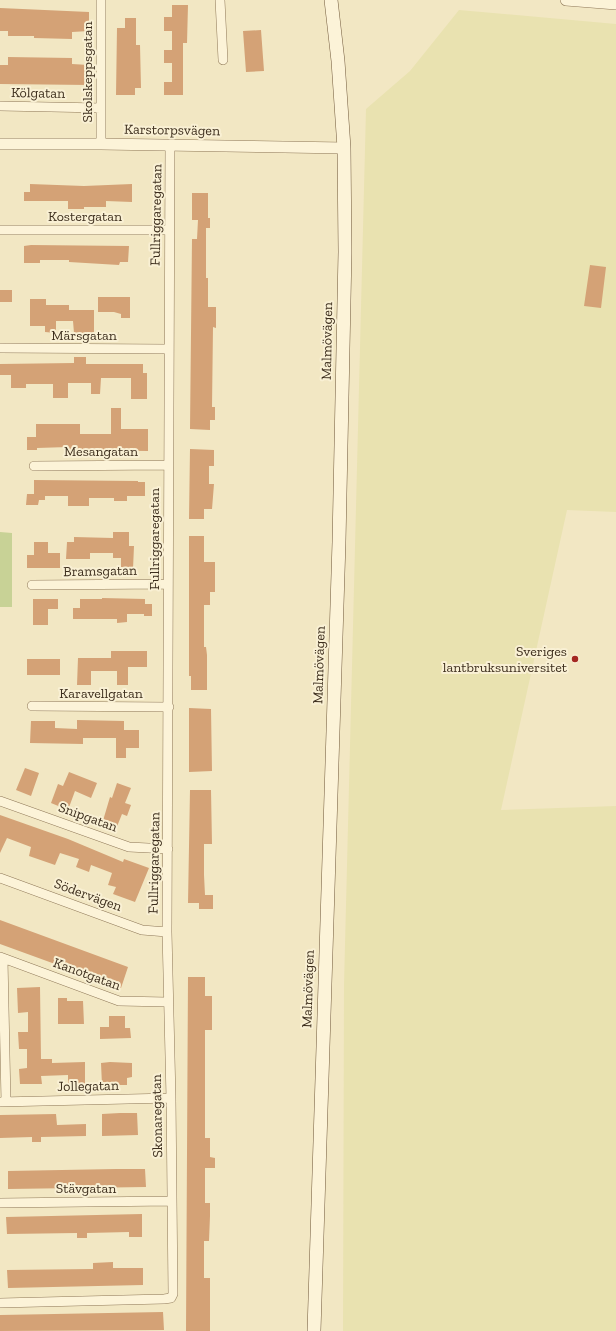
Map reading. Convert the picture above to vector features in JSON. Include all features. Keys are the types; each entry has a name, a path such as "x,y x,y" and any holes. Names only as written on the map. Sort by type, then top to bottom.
{"main road":[{"name":"Malmövägen","path":"314,1331 339,534 345,252 344,148 338,61 331,0"}],"street":[{"name":"Skolskeppsgatan","path":"101,0 101,144"},
{"path":"220,0 223,60"},
{"path":"566,0 616,4"},
{"name":"Kölgatan","path":"0,106 101,108"},
{"name":"Karstorpsvägen","path":"0,144 344,148"},
{"name":"Fullriggaregatan","path":"167,932 169,707 168,349 170,145"},
{"name":"Kostergatan","path":"0,230 169,230"},
{"name":"Märsgatan","path":"0,348 168,349"},
{"name":"Mesangatan","path":"34,466 168,465"},
{"name":"Bramsgatan","path":"32,585 168,584"},
{"name":"Karavellgatan","path":"32,706 169,707"},
{"name":"Snipgatan","path":"0,801 129,847 168,849"},
{"name":"Södervägen","path":"0,878 142,930 167,932"},
{"name":"Skonaregatan","path":"0,1303 171,1298 173,1294 172,1098 167,1002 167,932"},
{"name":"Kanotgatan","path":"2,958 119,1001 167,1002"},
{"name":"Jollegatan","path":"2,958 3,1102 172,1098"},
{"name":"Stävgatan","path":"0,1203 172,1201"}],"shaded area":[{"path":"459,10 616,24 616,512 567,510 501,810 616,806 616,1331 343,1331 344,985 366,109 410,71"}],"green space":[{"path":"0,532 12,533 12,607 0,607"}],"building":[{"path":"172,5 188,5 187,43 183,43 183,95 164,95 164,82 172,82 172,63 164,63 164,50 172,50 172,31 164,31 164,17 172,17"},
{"path":"0,8 89,12 89,31 72,32 72,39 34,38 34,36 8,36 8,31 0,31"},
{"path":"125,18 136,18 136,45 140,45 141,88 135,88 135,95 116,95 117,28 125,28"},
{"path":"261,30 264,71 246,72 243,31"},
{"path":"8,57 72,58 72,64 89,65 89,85 0,84 0,65 8,65"},
{"path":"30,184 84,186 132,184 132,202 106,201 106,207 68,209 68,201 24,201 24,192 30,192"},
{"path":"192,193 208,193 208,218 210,218 210,228 206,228 206,278 208,278 208,307 216,307 216,328 213,327 212,407 215,407 215,420 210,420 210,430 190,429 192,239 197,239 198,220 192,220"},
{"path":"24,246 129,246 128,262 120,262 119,265 69,262 69,260 40,260 40,263 24,263"},
{"path":"590,265 606,267 601,308 584,306"},
{"path":"0,290 12,290 12,302 0,302"},
{"path":"98,297 130,297 130,318 121,318 121,314 114,312 98,312"},
{"path":"30,299 46,299 46,305 69,305 69,310 94,310 94,333 74,333 73,321 56,321 56,333 45,332 45,326 30,326"},
{"path":"74,357 86,357 86,364 143,364 143,373 147,373 147,399 131,399 131,378 101,378 100,394 91,394 91,383 68,383 68,398 53,398 53,384 26,384 26,388 11,388 11,375 0,375 0,364 74,363"},
{"path":"111,408 121,408 121,429 148,429 148,451 68,450 68,447 37,448 37,450 27,450 27,437 36,437 36,424 80,424 80,434 111,434"},
{"path":"190,449 214,450 214,466 209,466 209,484 214,484 212,509 204,509 204,519 189,519"},
{"path":"34,480 145,482 145,496 127,496 127,501 114,501 114,498 89,498 89,506 68,506 68,496 45,496 45,500 39,500 38,505 26,505 27,494 34,494"},
{"path":"113,532 129,532 129,546 134,546 133,569 121,569 121,558 113,558 113,553 90,553 90,559 66,559 67,542 74,542 74,537 113,538"},
{"path":"189,536 204,536 204,562 215,562 215,592 210,592 210,605 204,605 204,647 206,647 207,655 207,690 191,690 191,676 189,676"},
{"path":"34,542 48,542 48,553 60,553 60,568 27,568 27,555 34,555"},
{"path":"33,599 58,599 58,609 48,609 48,625 33,625"},
{"path":"80,599 145,599 145,604 152,604 152,616 144,616 144,614 127,614 127,622 117,623 117,619 73,619 73,608 80,608"},
{"path":"111,651 147,651 147,667 128,667 128,685 117,685 117,671 91,671 91,685 77,685 78,658 111,658"},
{"path":"27,659 60,659 60,675 27,675"},
{"path":"189,708 211,709 212,771 189,772"},
{"path":"77,720 124,721 124,730 139,730 139,748 126,748 126,758 116,758 116,738 83,738 83,744 30,743 31,721 55,721 55,728 77,729"},
{"path":"25,768 39,773 31,796 16,790"},
{"path":"69,772 97,783 91,798 75,791 68,810 51,803 58,784 63,786"},
{"path":"117,783 131,788 125,803 131,805 127,816 122,814 116,829 102,824 110,797 112,798"},
{"path":"190,790 211,790 212,844 204,844 204,875 205,895 213,895 213,909 199,909 199,903 188,903"},
{"path":"0,815 68,839 123,862 124,859 149,868 135,902 113,894 116,887 108,885 112,873 91,865 89,872 76,867 79,859 60,853 55,865 29,856 31,847 7,838 0,853"},
{"path":"0,920 128,967 121,988 0,944"},
{"path":"188,977 205,977 205,996 212,996 212,1030 205,1030 205,1138 210,1138 210,1157 215,1158 215,1168 205,1168 205,1203 210,1203 210,1216 209,1241 204,1241 204,1278 210,1278 210,1331 186,1331"},
{"path":"40,987 41,1059 52,1059 52,1063 85,1062 85,1085 68,1085 68,1075 41,1076 42,1084 20,1084 19,1069 27,1068 27,1049 19,1049 18,1032 28,1032 28,1012 18,1013 17,988"},
{"path":"58,998 67,998 67,1001 83,1001 84,1024 58,1024"},
{"path":"109,1016 125,1016 125,1028 130,1028 131,1038 100,1039 100,1027 109,1027"},
{"path":"101,1063 132,1063 132,1077 127,1078 127,1085 102,1085"},
{"path":"137,1113 138,1135 102,1136 102,1114"},
{"path":"56,1114 57,1125 86,1124 86,1136 41,1137 41,1142 32,1142 32,1137 0,1138 0,1115"},
{"path":"145,1169 146,1187 8,1189 8,1171"},
{"path":"142,1214 142,1237 129,1237 129,1232 87,1233 87,1238 77,1238 77,1233 7,1234 6,1217"},
{"path":"113,1262 113,1268 143,1268 143,1285 8,1288 7,1270 93,1269 93,1263"},
{"path":"163,1312 164,1330 0,1331 0,1315"}],"place":[{"name":"Sveriges lantbruksuniversitet","path":"575,659"}]}
